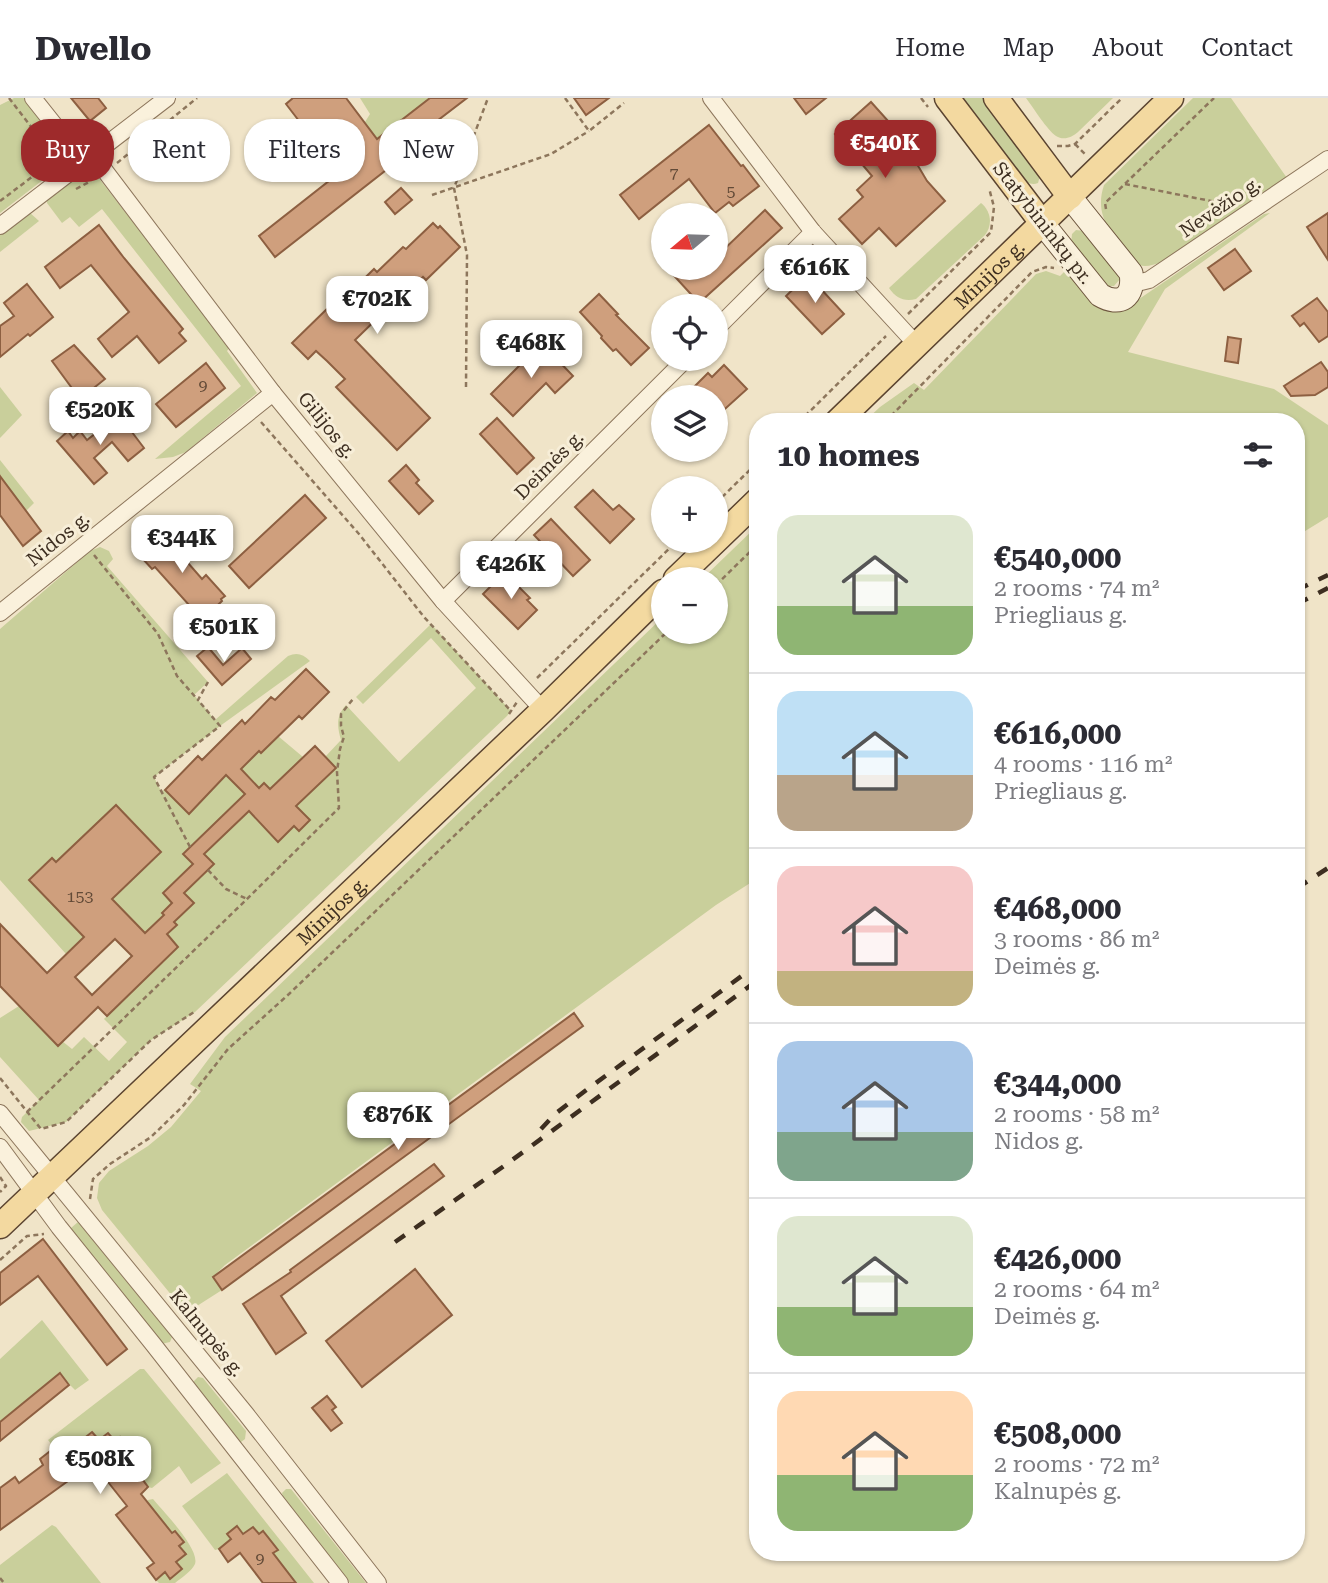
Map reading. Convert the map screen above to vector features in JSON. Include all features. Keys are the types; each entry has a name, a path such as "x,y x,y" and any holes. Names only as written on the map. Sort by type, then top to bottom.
{"main road":[{"name":"Statybininkų pr.","path":"947,98 1100,295 1108,300 1127,296 1133,284 1132,274 996,98"},
{"name":"Minijos g.","path":"846,413 1171,98"},
{"path":"688,567 749,509"},
{"name":"Minijos g.","path":"0,1226 543,710 651,604"}],"street":[{"name":"Gilijos g.","path":"33,98 52,119"},
{"path":"114,139 167,98"},
{"path":"711,98 813,232 916,344"},
{"name":"Nevėžio g.","path":"1133,284 1149,280 1328,159"},
{"path":"0,226 58,182"},
{"name":"Gilijos g.","path":"106,182 273,393 443,601 543,710"},
{"path":"728,317 813,232"},
{"name":"Deimės g.","path":"443,601 674,371"},
{"name":"Nidos g.","path":"0,613 273,393"},
{"name":"Kalnupės g.","path":"0,1113 277,1453 378,1583"},
{"path":"0,1147 59,1227 340,1583"},
{"path":"175,1372 197,1354"},
{"path":"254,1473 277,1453"}],"path":[{"path":"466,387 467,255 454,188 488,98"},
{"path":"565,98 589,131"},
{"path":"1075,144 1122,98"},
{"path":"1102,237 1114,228 1105,203 1214,98"},
{"path":"432,195 551,154 589,131 624,103"},
{"path":"0,201 25,182"},
{"path":"1125,184 1253,210"},
{"path":"894,413 1032,272 1045,267 1059,269 1071,260"},
{"path":"251,411 353,527 424,617 511,710"},
{"path":"728,491 749,471"},
{"path":"85,545 158,634 177,676 220,726 154,777 190,847"},
{"path":"507,716 524,690 665,553"},
{"path":"728,573 749,553"},
{"path":"80,1210 90,1199 93,1179 110,1164 151,1137 184,1105 228,1049 289,994 654,644"},
{"path":"198,700 208,682"},
{"path":"27,1112 339,808 337,772 344,737 341,714 353,699"},
{"path":"208,870 226,889 247,899"},
{"path":"0,1078 41,1129 66,1122 151,1040 194,1012"},
{"path":"0,1177 6,1186 0,1192"},
{"path":"0,1260 27,1237 52,1232 59,1227"},
{"path":"0,1578 4,1583"}],"green space":[{"path":"14,98 25,98 41,119 21,119 21,182 40,182 0,213 0,105"},
{"path":"360,98 430,98 403,119 379,119 377,139 365,122 370,114"},
{"path":"960,98 986,98 1040,176 1038,183 1031,184 1021,179"},
{"path":"1026,98 1113,98 1078,132 1065,138 1053,133"},
{"path":"1193,98 1231,98 1287,178 1162,262 1150,266 1139,265 1132,261 1103,217 1101,197 1104,185"},
{"path":"102,182 230,347 227,351 257,393 186,452 155,459 241,386 102,209 79,227 70,217 62,223 47,203 47,199 63,184"},
{"path":"981,203 990,218 985,235 916,299 904,299 894,294 889,288"},
{"path":"29,212 39,221 0,252 0,234"},
{"path":"1270,213 1165,289 1128,352 1274,389 1328,425 1328,517 1305,531 1305,413 874,413 914,383 924,390 1036,274 1046,271 1060,276 1067,269 1095,304 1120,312 1264,214"},
{"path":"1076,230 1084,231 1120,274 1120,279 1114,286 1105,286 1071,244 1072,234"},
{"path":"0,387 22,415 0,438"},
{"path":"0,460 34,503 26,511 0,476"},
{"path":"749,534 749,884 716,905 225,1265 213,1277 222,1290 186,1313 102,1210 97,1198 99,1183 109,1171 148,1146 171,1127 201,1091 190,1084 225,1037 651,629 651,644 728,644 728,567 714,567"},
{"path":"100,547 109,551 113,559 107,566 208,682 194,695 215,720 288,656 300,654 310,661 154,777 161,791 165,790 189,813 226,775 231,779 278,736 303,757 278,781 276,795 264,783 259,788 251,779 246,793 183,853 193,864 163,893 172,903 145,933 112,899 160,852 56,862 51,858 29,879 76,929 91,930 66,954 0,880 0,629 90,551"},
{"path":"431,624 511,711 195,1012 151,1040 66,1122 29,1131 21,1122 22,1117 39,1100 0,1057 0,1018 19,1006 57,1046 62,1041 72,1049 84,1037 109,1061 127,1042 104,1019 178,947 167,934 177,925 174,922 194,903 184,893 214,864 204,854 249,811 278,841 294,826 299,830 296,806 335,768 325,757 341,740 338,721 346,705 399,762 476,688 431,638 363,704 356,697"},
{"path":"78,1222 172,1337 170,1342 161,1344 72,1231 71,1228"},
{"path":"42,1320 89,1380 75,1390 59,1374 0,1422 0,1359"},
{"path":"140,1369 144,1369 221,1463 191,1484 179,1466 152,1488 148,1487 124,1450 128,1447 120,1437 115,1441 108,1433 99,1440 92,1432 79,1442 85,1449 58,1452 48,1440"},
{"path":"198,1377 203,1378 246,1431 245,1439 241,1442 194,1385"},
{"path":"227,1473 314,1583 292,1583 294,1581 273,1553 277,1549 264,1531 259,1534 253,1527 243,1534 236,1527 227,1534 231,1539 215,1550 182,1506"},
{"path":"291,1489 366,1583 350,1583 283,1497 282,1493"},
{"path":"153,1499 180,1530 195,1557 194,1567 175,1583 159,1583 156,1580 165,1572 182,1569 176,1562 179,1546 184,1542 166,1526 163,1528 154,1510 144,1504"},
{"path":"52,1525 101,1583 0,1583 0,1565"}],"building":[{"path":"71,98 98,98 106,108 92,119 88,119"},
{"path":"293,98 346,98 362,119 298,119 286,104"},
{"path":"430,98 467,98 440,119 403,119"},
{"path":"574,98 609,98 586,115"},
{"path":"794,98 826,98 806,114"},
{"path":"871,102 898,132 927,181 945,201 896,246 879,228 862,244 839,219 863,197 857,190 872,176 856,157 849,164 840,154 847,148 835,134"},
{"path":"365,123 377,139 379,137 379,176 275,257 259,236 328,182 365,182"},
{"path":"709,125 759,186 733,206 729,202 707,203 689,179 659,203 651,203 651,209 639,219 620,195"},
{"path":"401,188 412,200 395,214 385,202"},
{"path":"765,210 782,228 728,277 728,245"},
{"path":"1328,213 1328,260 1307,227"},
{"path":"433,223 438,228 440,226 460,247 426,280 423,277 396,304 394,302 355,340 430,418 397,450 336,387 345,379 316,351 308,359 292,343 330,306 333,309 374,269 377,272"},
{"path":"99,225 183,329 179,333 186,341 159,363 137,336 112,357 98,339 129,312 91,265 60,288 45,267"},
{"path":"1235,249 1251,271 1224,290 1208,268"},
{"path":"808,275 844,314 822,334 786,296"},
{"path":"678,280 724,280 709,294 691,294"},
{"path":"27,284 53,317 0,357 0,326 14,316 4,303"},
{"path":"599,294 649,348 631,365 616,349 613,351 580,312"},
{"path":"1317,298 1328,312 1328,336 1319,342 1304,323 1300,326 1292,316"},
{"path":"1228,337 1241,339 1238,363 1225,361"},
{"path":"74,345 105,379 80,399 52,361"},
{"path":"533,346 544,358 550,352 573,376 555,393 546,383 513,416 491,394 525,360 522,357"},
{"path":"1321,362 1328,372 1328,387 1315,395 1291,396 1284,386"},
{"path":"206,363 225,388 176,427 156,404"},
{"path":"728,369 747,389 728,406 728,385 696,385 708,373 712,377 718,371"},
{"path":"119,415 144,448 128,461 112,442 94,458 107,473 94,484 57,441 68,431 73,438 80,431 87,440"},
{"path":"497,418 534,458 517,474 480,434"},
{"path":"406,465 419,480 416,483 433,501 419,514 389,481"},
{"path":"0,476 41,531 23,546 0,515"},
{"path":"593,490 613,510 619,505 634,519 610,543 575,507"},
{"path":"305,495 326,518 249,588 229,566"},
{"path":"551,519 590,560 573,576 534,535"},
{"path":"166,531 185,552 181,555 202,579 206,575 225,596 203,619 200,616 197,619 187,608 190,606 155,567 152,569 139,551"},
{"path":"502,575 511,584 513,581 530,598 527,600 537,610 518,629 483,594"},
{"path":"208,647 223,665 242,648 251,659 222,685 197,656"},
{"path":"306,669 329,692 302,719 299,716 241,769 259,788 264,783 270,789 315,746 336,768 296,806 310,820 299,831 294,826 278,842 249,811 204,854 214,864 184,893 194,903 174,922 177,925 167,934 178,947 107,1016 98,1007 58,1046 0,986 0,924 47,973 84,937 29,880 52,858 56,862 116,805 161,852 112,899 145,933 172,903 163,893 193,864 183,854 245,794 226,775 189,814 165,790 198,756 202,760 242,720 245,724 271,697 275,700","holes":["115,939 132,956 92,995 75,977"]},
{"path":"574,1013 583,1026 222,1290 213,1277"},
{"path":"434,1164 444,1176 281,1296 306,1333 276,1354 243,1304 291,1272 290,1270"},
{"path":"43,1239 127,1349 107,1365 38,1276 0,1305 0,1273"},
{"path":"415,1269 452,1315 362,1387 326,1341"},
{"path":"60,1373 69,1385 0,1441 0,1422"},
{"path":"327,1396 336,1407 332,1410 342,1423 331,1431 312,1408"},
{"path":"92,1432 99,1440 108,1433 115,1441 120,1437 128,1447 124,1450 146,1477 143,1480 148,1487 141,1494 172,1533 175,1531 184,1542 179,1546 186,1554 176,1562 182,1569 170,1579 165,1572 156,1580 147,1568 154,1563 116,1515 127,1506 93,1463 0,1530 0,1488 15,1477 19,1483 43,1465 40,1459 54,1448 58,1452 66,1446 69,1450"},
{"path":"237,1526 243,1534 253,1527 259,1534 263,1531 278,1550 273,1553 296,1583 263,1583 240,1553 228,1562 219,1549 231,1539 227,1534"}],"railway":[{"path":"1305,586 1328,575"},
{"path":"1305,600 1328,588"},
{"path":"1305,883 1328,868"},
{"path":"541,1129 555,1114 585,1091 749,971"},
{"path":"395,1242 504,1166 749,987"}]}
